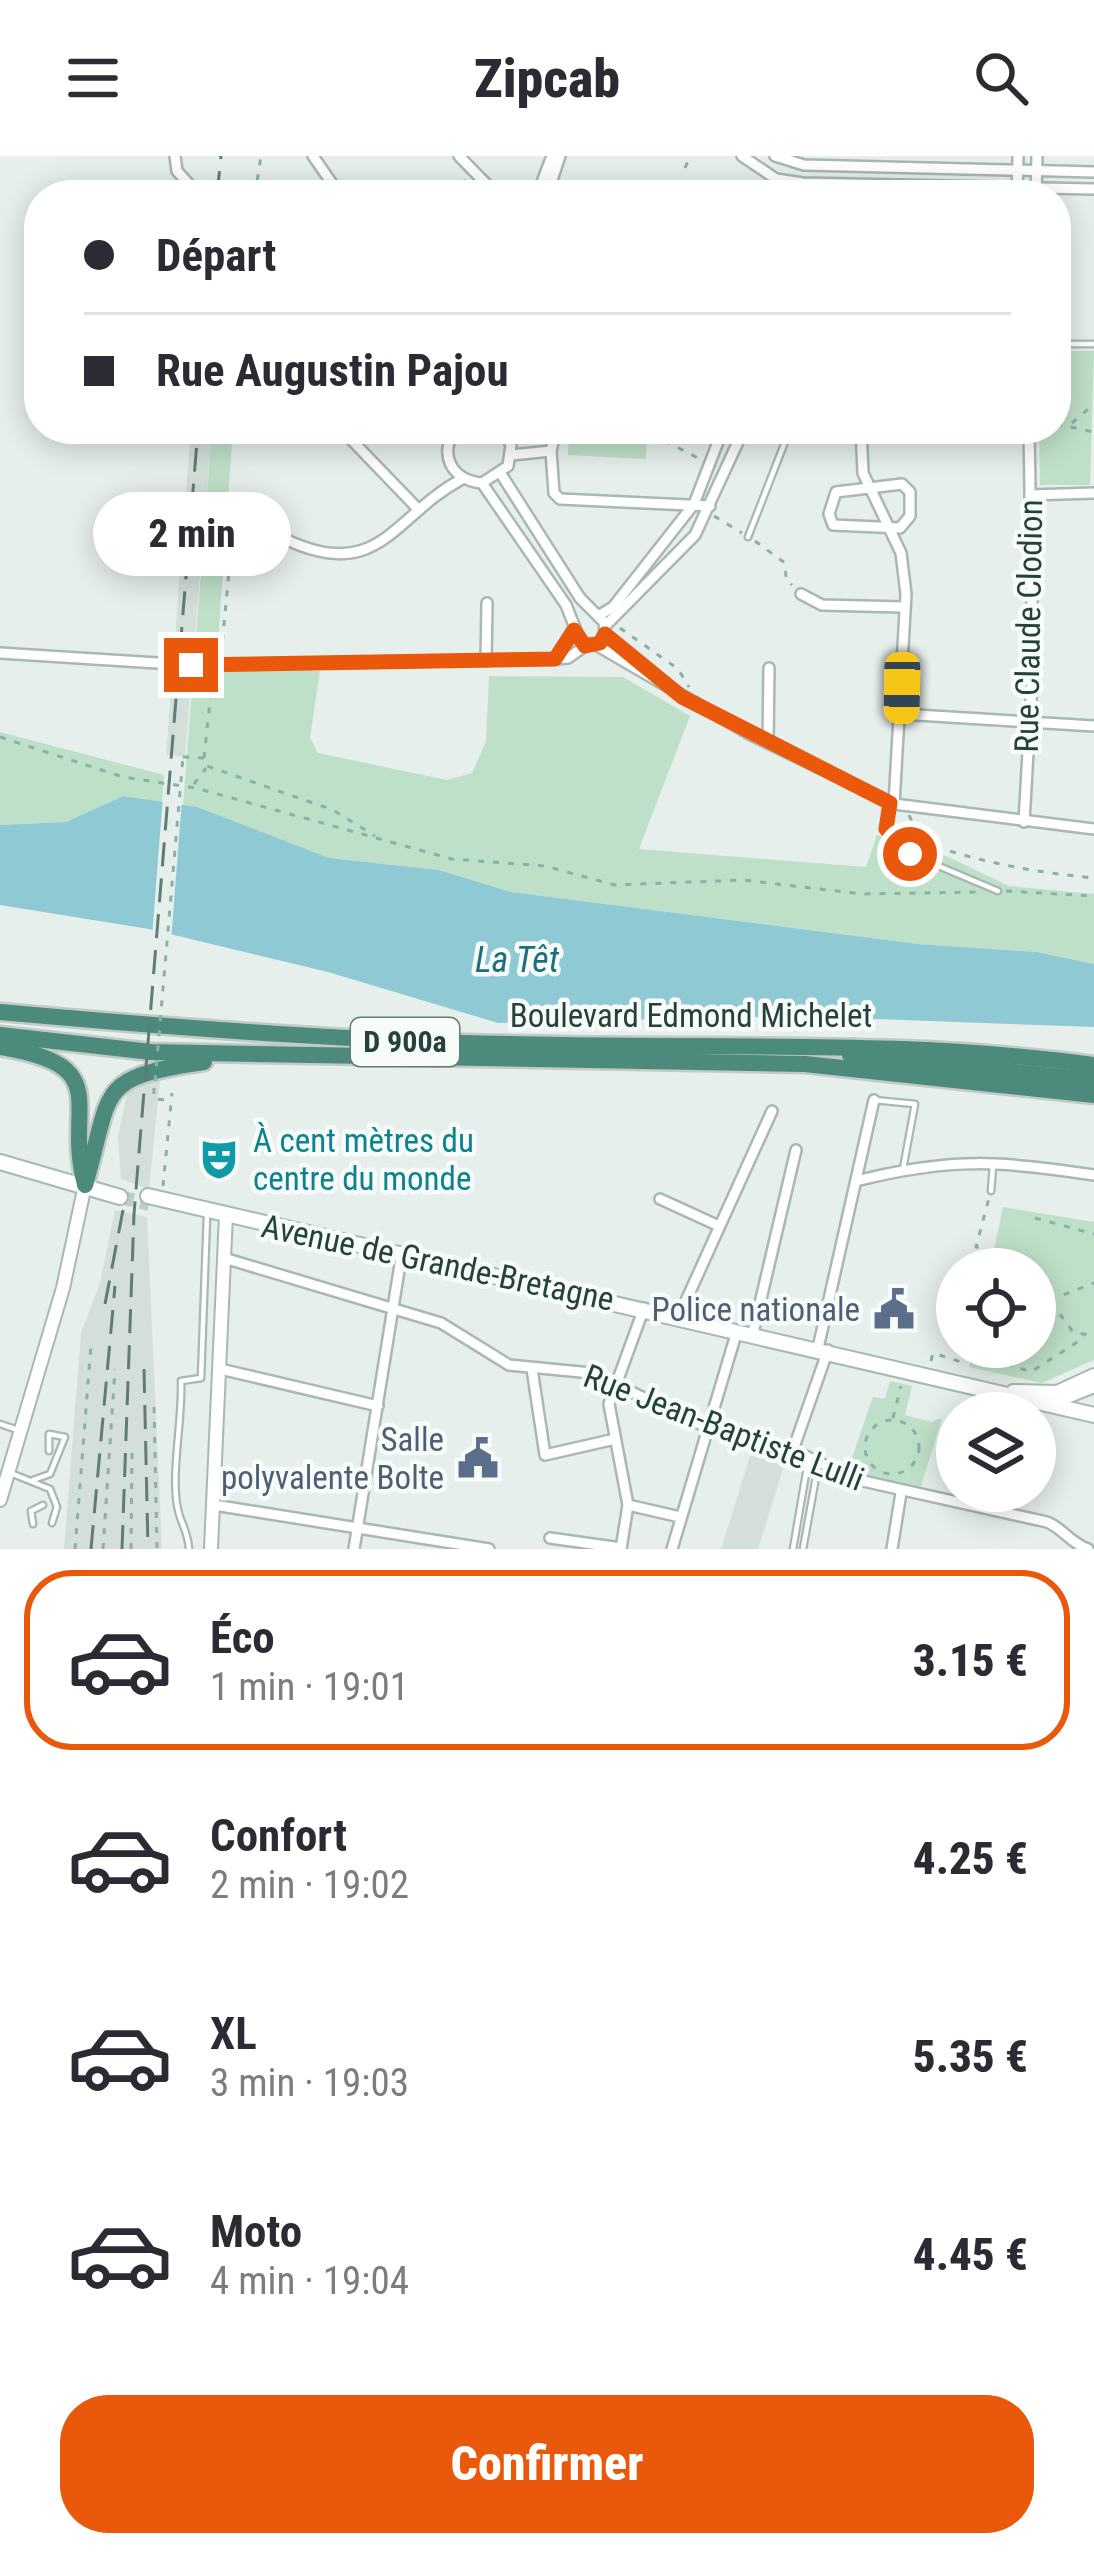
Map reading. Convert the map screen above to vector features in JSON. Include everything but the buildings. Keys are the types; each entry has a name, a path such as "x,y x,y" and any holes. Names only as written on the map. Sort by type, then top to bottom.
{"highway":[{"name":"Boulevard Edmond Michelet","path":"0,1008 371,1042 969,1050 1094,1066"},
{"name":"Boulevard Edmond Michelet","path":"0,1035 151,1052 768,1062 1094,1098"},
{"path":"696,1045 1094,1080"},
{"path":"0,1047 54,1059 77,1084 84,1114 78,1158 85,1185"},
{"path":"85,1185 108,1099 129,1075 254,1055"}],"main road":[{"path":"0,1162 120,1193"},
{"name":"Avenue de Grande-Bretagne","path":"153,1200 402,1252 997,1392"},
{"name":"Avenue de Grande-Bretagne","path":"981,1388 1066,1400 1094,1411"},
{"name":"Avenue de Grande-Bretagne","path":"1056,1406 1094,1411"}],"street":[{"path":"459,156 483,180"},
{"path":"742,156 783,180"},
{"path":"1018,156 1018,180"},
{"path":"1036,156 1036,180"},
{"path":"776,179 778,157 804,165 1094,172"},
{"path":"355,444 419,510"},
{"path":"439,491 449,463 447,444"},
{"path":"286,540 311,551 361,551 380,546 439,491 462,479 482,483 502,474 511,455 507,444"},
{"path":"553,444 554,493 560,500 709,509"},
{"path":"555,659 574,627 613,607 694,505 717,444"},
{"path":"191,665 568,658 590,645 695,535 737,444"},
{"path":"863,444 869,485 901,553 901,714 892,804"},
{"name":"Rue Claude Clodion","path":"1024,822 1030,722 1029,444"},
{"path":"511,455 551,451"},
{"path":"449,463 462,479"},
{"path":"502,474 605,630 685,699"},
{"path":"482,483 590,645 685,699 892,804 1094,829"},
{"path":"869,485 909,488 910,516 900,528 891,528 833,525 829,514 836,493 869,485"},
{"path":"1030,495 1094,493"},
{"path":"801,594 822,604 903,607"},
{"path":"486,661 487,602"},
{"path":"0,652 173,664"},
{"path":"768,743 769,668"},
{"path":"901,714 1094,726"},
{"path":"793,1450 823,1349 874,1100"},
{"path":"679,1316 772,1111"},
{"path":"672,1549 706,1426 745,1332 796,1150"},
{"path":"860,1180 903,1169 994,1160 1094,1175"},
{"path":"0,1500 5,1468 63,1288 85,1185"},
{"path":"660,1199 719,1226"},
{"path":"211,1549 226,1218"},
{"path":"354,1549 402,1252"},
{"name":"Rue Jean-Baptiste Lulli","path":"224,1258 441,1323 498,1361 532,1369 571,1368 617,1384 706,1426 793,1450 854,1479 901,1493 1026,1516 1061,1528 1071,1546 1088,1549"},
{"path":"550,1538 621,1549 628,1505 608,1404 644,1308"},
{"path":"220,1369 378,1406"},
{"path":"532,1369 545,1455 616,1439"},
{"path":"1013,1391 1057,1392 1094,1375"},
{"path":"1056,1402 1094,1386"},
{"path":"892,1549 901,1493"},
{"path":"214,1505 489,1549"},
{"path":"628,1505 680,1517"}],"lane":[{"path":"748,537 784,444"},
{"path":"892,804 886,829 890,839 910,854 998,891"},
{"path":"874,1100 915,1104 903,1169"},
{"path":"991,1191 994,1160"},
{"path":"189,1549 188,1528 179,1517 176,1448 183,1429 181,1382 201,1378 207,1214"},
{"path":"0,1424 21,1430"},
{"path":"33,1480 50,1474 65,1437 50,1434 49,1451"},
{"path":"793,1549 814,1458"},
{"path":"803,1549 814,1458"},
{"path":"5,1468 33,1480 55,1498 52,1523"},
{"path":"33,1524 31,1511 43,1505"}],"path":[{"path":"685,168 690,156"},
{"path":"467,180 475,172"},
{"path":"671,444 710,463"},
{"path":"709,509 785,562 785,579 801,594"},
{"path":"207,766 204,758 230,561 238,555 276,553 286,540"},
{"path":"622,619 620,628 686,678 685,699"},
{"path":"0,737 122,777 191,787 452,860 544,866 615,885 744,880 862,894 998,891 1094,896"},
{"path":"171,1100 154,1099 182,757 204,758"},
{"path":"191,787 207,766"},
{"path":"207,766 333,810 378,838"},
{"path":"908,808 913,832 921,842 1010,870 1094,878"},
{"path":"153,1200 172,1093"},
{"path":"980,1248 976,1247 991,1191"},
{"path":"1034,1218 1094,1234"},
{"path":"1056,1298 1094,1282"},
{"path":"1056,1311 1064,1325 1085,1337"},
{"path":"1056,1356 1094,1336"},
{"path":"74,1549 91,1346"},
{"path":"927,1375 936,1354"},
{"path":"961,1383 964,1368"},
{"path":"103,1549 116,1369"},
{"path":"893,1420 906,1370"},
{"path":"154,1408 157,1549"},
{"path":"893,1420 909,1426 919,1449 912,1465 889,1474 868,1461 864,1445 877,1424 893,1420"},
{"path":"131,1549 132,1451"}],"shaded area":[{"path":"190,444 211,444 185,757 166,755"},
{"path":"160,1081 149,1189 121,1179 118,1137 129,1084"},
{"path":"115,1210 147,1217 162,1549 64,1549 81,1333 100,1283"},
{"path":"753,1447 787,1456 758,1549 721,1549"}],"green space":[{"path":"1071,351 1094,351 1090,485 1040,485 1039,444 1071,444"},
{"path":"211,444 232,444 216,670 320,671 310,738 318,753 447,780 472,773 486,741 489,676 623,677 690,716 639,849 866,867 877,835 944,855 1009,886 1094,894 1094,964 1037,952 918,944 511,892 439,870 329,858 183,805"},
{"path":"568,444 646,444 646,459 568,455"},
{"path":"0,732 164,775 162,802 123,796 66,822 0,825"},
{"path":"1003,1207 1094,1222 1094,1360 1042,1383 974,1368 1056,1368 1056,1248 994,1248"},
{"path":"890,1381 912,1386 905,1415 936,1420 936,1438 919,1493 847,1472 873,1397 885,1399"}],"water":[{"name":"La Têt","path":"123,796 197,807 329,858 439,870 511,892 918,944 1037,952 1094,964 1094,1027 794,1016 498,1023 328,972 149,929 0,905 0,825 66,822"}],"pier":[{"path":"163,796 182,799 171,941 152,936"}],"tunnel":[{"path":"120,1197 149,1204"}],"railway":[{"path":"219,180 221,156"},
{"path":"122,1549 134,1214 197,444"},
{"path":"105,1304 123,1210"},
{"path":"91,1549 115,1286"},
{"path":"144,1369 148,1549"}],"place":[{"name":"À cent mètres du centre du monde","path":"219,1159"},
{"name":"Police nationale","path":"894,1309"},
{"name":"Salle polyvalente Bolte","path":"478,1458"}],"route":[{"path":"191,665 555,659 574,630 585,646 600,643 605,634 682,697 890,803 886,829 890,839 910,854"}]}
